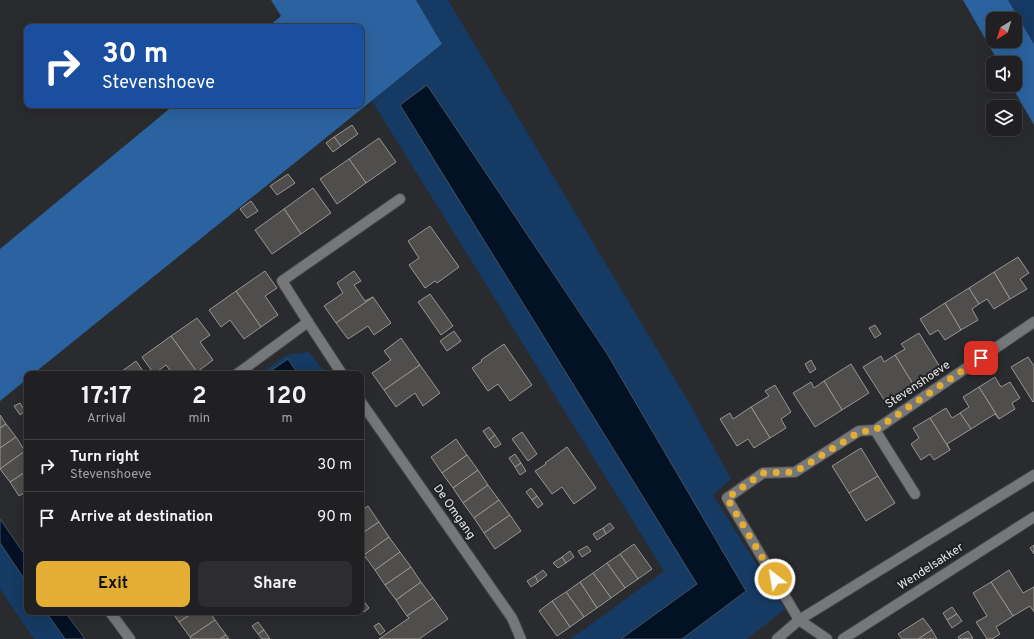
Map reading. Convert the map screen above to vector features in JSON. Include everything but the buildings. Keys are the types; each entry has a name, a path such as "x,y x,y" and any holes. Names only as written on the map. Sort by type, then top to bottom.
{"street":[{"path":"340,371 282,281 400,199"},
{"path":"241,371 308,322"},
{"name":"Stevenshoeve","path":"799,620 727,498 763,473 795,472 859,432 875,430 1034,322"},
{"name":"De Omgang","path":"364,406 512,618 521,639"},
{"path":"875,430 915,494"},
{"path":"777,639 799,620 1034,474"},
{"name":"Wendelsakker","path":"843,639 1034,517"},
{"path":"112,615 130,639"},
{"path":"799,620 827,639"}],"shaded area":[{"path":"271,0 416,0 442,44 364,107 364,24 272,24 281,16"},
{"path":"416,0 448,0 691,406 731,479 713,495 785,609 747,639 571,639 664,571 372,101 442,44"},
{"path":"963,0 1008,0 1015,12 986,12 986,40"},
{"path":"1008,0 1034,0 1034,44 1022,24 1022,12 1015,12"},
{"path":"1022,24 1034,44 1034,125 1022,104 1022,100 1020,100 1015,92 1022,92 1022,56 995,56 990,48 1022,48"},
{"path":"427,85 606,352 746,591 682,639 621,639 697,584 400,105"},
{"path":"170,108 363,108 37,371 24,371 24,381 0,401 0,249"},
{"path":"309,352 324,371 264,371 286,355"},
{"path":"288,359 296,371 270,371"},
{"path":"0,519 24,554 24,579 0,543"},
{"path":"0,543 24,579 24,615 48,615 65,639 34,639 0,589"},
{"path":"48,615 67,615 85,639 65,639"}],"route":[{"path":"775,579 727,498 763,473 795,472 859,432 875,430 981,358"}]}
